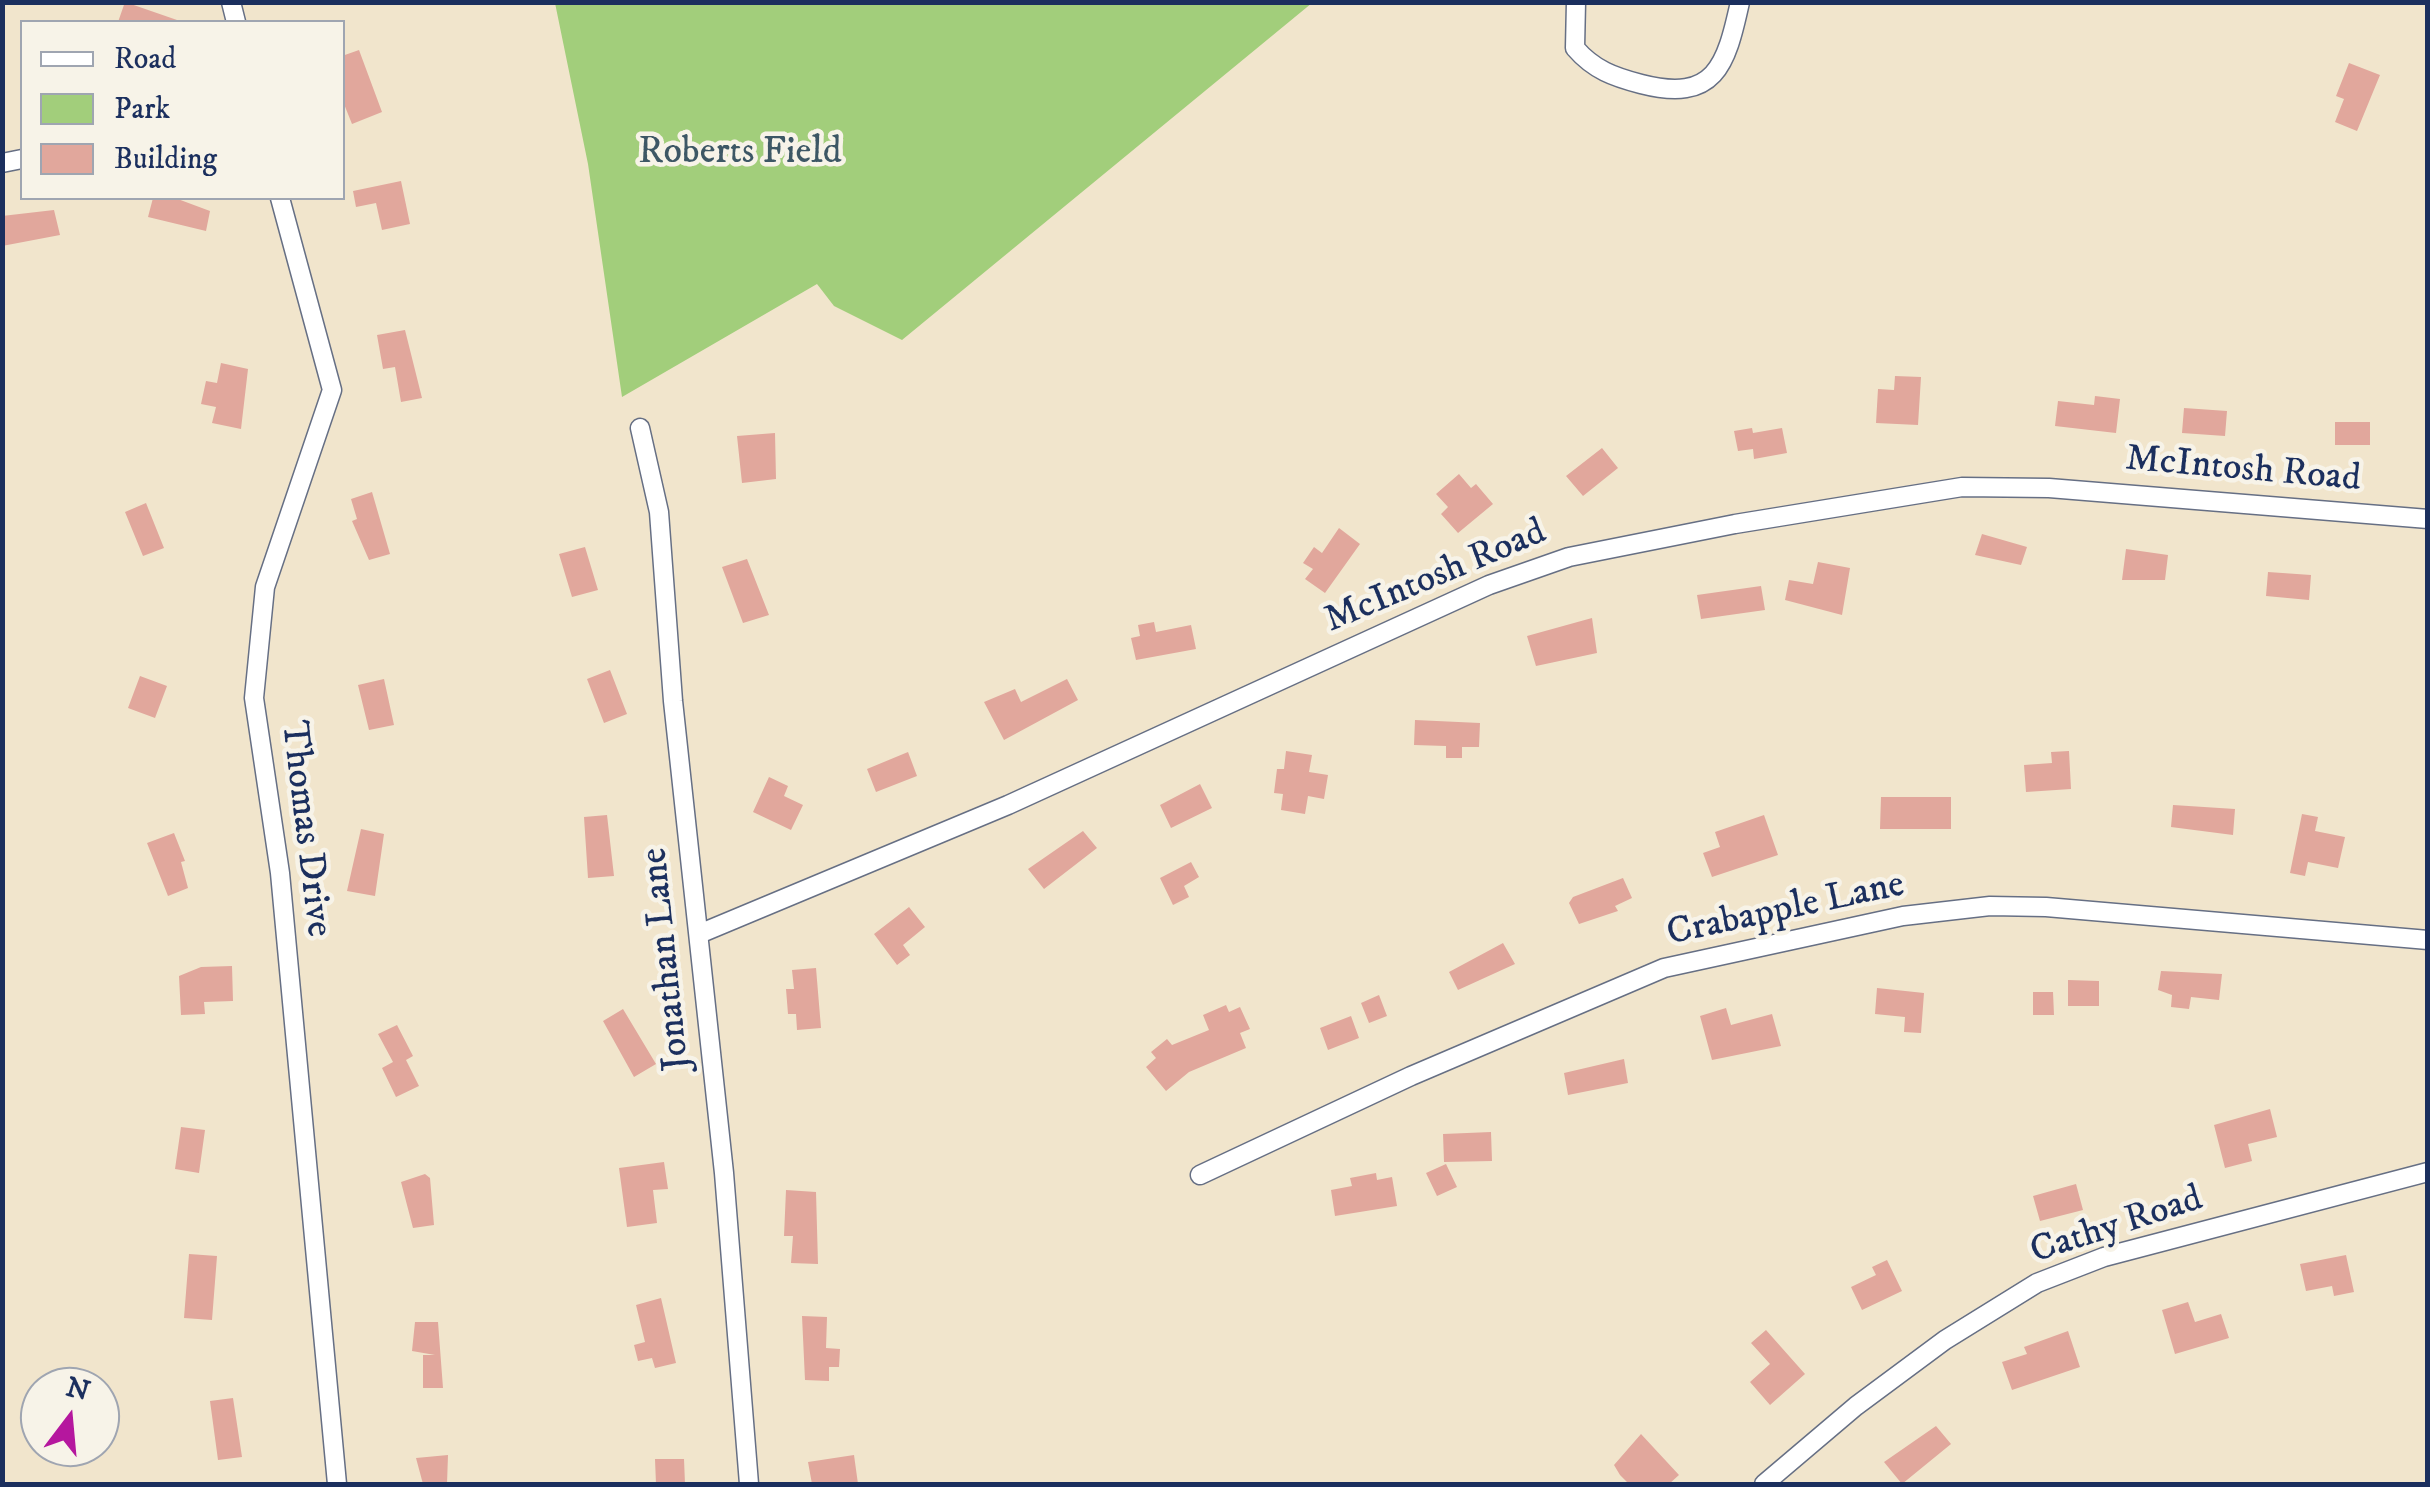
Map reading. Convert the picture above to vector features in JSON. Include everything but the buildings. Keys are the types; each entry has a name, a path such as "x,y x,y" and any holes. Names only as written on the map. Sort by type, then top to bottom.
{"street":[{"path":"1576,2 1574,48 1591,66 1676,93 1701,86 1723,65 1740,2"},
{"name":"Thomas Drive","path":"281,200 332,390 265,587 254,698 280,872 337,1484"},
{"name":"Jonathan Lane","path":"640,428 660,512 673,701 699,934 750,1484"},
{"name":"McIntosh Road","path":"699,934 1008,804 1488,585 1570,557 1735,524 1962,487 2049,488 2428,519"},
{"name":"Crabapple Lane","path":"1200,1175 1411,1076 1664,968 1903,916 1990,906 2046,907 2428,940"},
{"name":"Cathy Road","path":"1764,1484 1856,1406 1945,1340 2037,1283 2104,1258 2428,1172"}],"green space":[{"name":"Roberts Field","path":"555,2 1312,3 902,340 834,306 817,284 622,397 588,164"}]}
